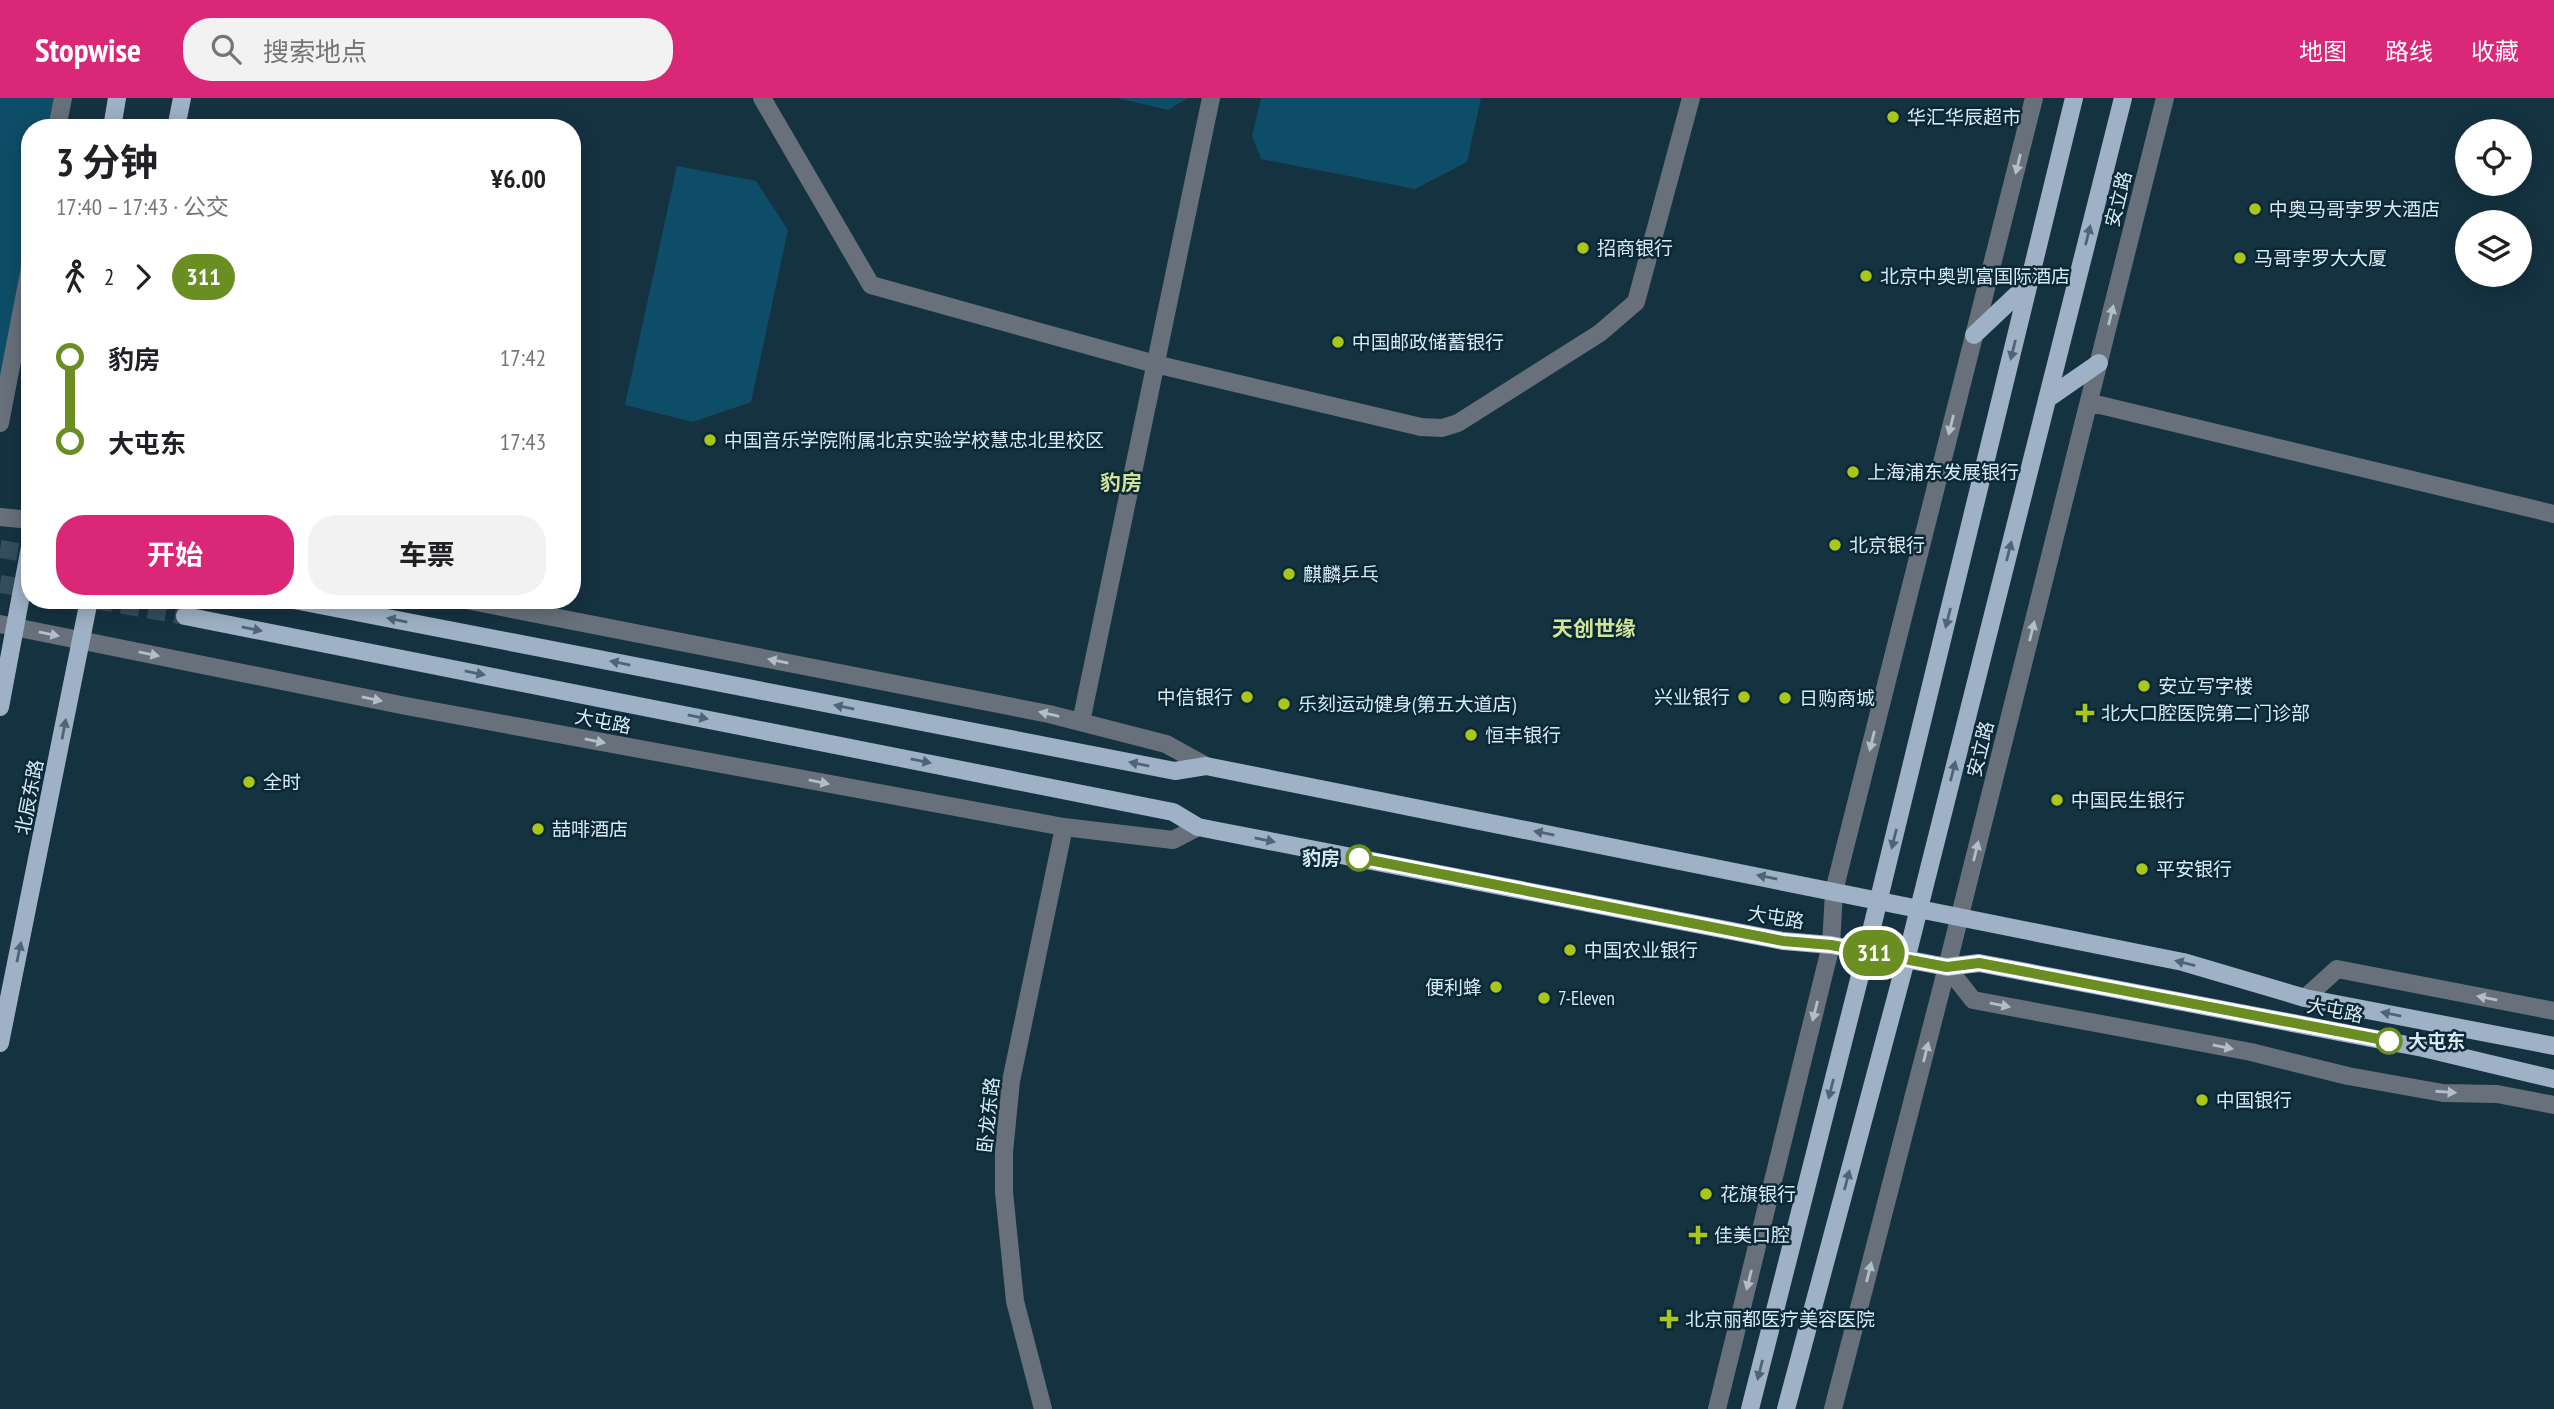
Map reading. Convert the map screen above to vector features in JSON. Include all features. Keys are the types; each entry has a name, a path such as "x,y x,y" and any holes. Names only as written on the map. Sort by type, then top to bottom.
{"main road":[{"path":"114,119 117,98"},
{"path":"178,119 182,98"},
{"path":"1750,1409 1866,952 2074,98"},
{"name":"安立路","path":"1906,960 2123,98"},
{"path":"1974,335 2029,284"},
{"path":"2047,399 2099,363"},
{"path":"0,707 8,625 21,580"},
{"name":"北辰东路","path":"0,1043 87,609"},
{"name":"大屯路","path":"340,609 1175,771 1206,766 2183,962 2305,998 2554,1046"},
{"name":"大屯路","path":"185,615 1173,812 1198,827 1783,941 1831,945 1947,967 1979,963 2423,1048 2554,1079"},
{"path":"1786,1409 1906,960"}],"street":[{"path":"58,119 62,98"},
{"path":"762,98 871,285 1155,364 1421,427 1442,428 1458,423 1600,333 1636,302 1691,98"},
{"path":"1081,722 1211,98"},
{"path":"1717,1409 1831,945 1834,891 2035,98"},
{"name":"安立路","path":"1833,1409 2165,98"},
{"path":"0,423 21,314"},
{"path":"2089,405 2100,405 2554,514"},
{"path":"0,517 21,519"},
{"name":"大屯路","path":"511,609 1081,722 1166,744 1206,766"},
{"name":"大屯路","path":"8,625 406,706 1063,827 1173,840 1198,827"},
{"name":"卧龙东路","path":"1043,1409 1015,1301 1004,1192 1004,1152 1011,1081 1063,827"},
{"path":"1947,967 1973,1000 2251,1052 2347,1076 2443,1093 2497,1094 2554,1105"},
{"path":"2305,998 2337,969 2554,1012"}],"shaded area":[{"path":"0,98 55,98 51,119 21,119 21,274 0,383"},
{"path":"1117,98 1188,98 1168,110"},
{"path":"1261,98 1481,98 1467,162 1415,189 1261,159 1252,136"},
{"path":"677,166 756,181 788,230 751,402 693,422 625,405"}],"tunnel":[{"path":"0,549 21,552"},
{"path":"0,584 21,588"},
{"path":"146,609 185,616"}],"bus line":[{"name":"311","path":"1359,858 1783,941 1831,945 1947,967 1979,963 2389,1041"}],"place":[{"name":"华汇华辰超市","path":"1893,117"},
{"name":"中奥马哥孛罗大酒店","path":"2255,209"},
{"name":"招商银行","path":"1583,248"},
{"name":"马哥孛罗大大厦","path":"2240,258"},
{"name":"北京中奥凯富国际酒店","path":"1866,276"},
{"name":"中国邮政储蓄银行","path":"1338,342"},
{"name":"中国音乐学院附属北京实验学校慧忠北里校区","path":"710,440"},
{"name":"上海浦东发展银行","path":"1853,472"},
{"name":"北京银行","path":"1835,545"},
{"name":"麒麟乒乓","path":"1289,574"},
{"name":"安立写字楼","path":"2144,686"},
{"name":"中信银行","path":"1247,697"},
{"name":"兴业银行","path":"1744,697"},
{"name":"日购商城","path":"1785,698"},
{"name":"乐刻运动健身(第五大道店)","path":"1284,704"},
{"name":"北大口腔医院第二门诊部","path":"2085,713"},
{"name":"恒丰银行","path":"1471,735"},
{"name":"全时","path":"249,782"},
{"name":"中国民生银行","path":"2057,800"},
{"name":"喆啡酒店","path":"538,829"},
{"name":"豹房","path":"1359,858"},
{"name":"平安银行","path":"2142,869"},
{"name":"中国农业银行","path":"1570,950"},
{"name":"便利蜂","path":"1496,987"},
{"name":"7-Eleven","path":"1544,998"},
{"name":"大屯东","path":"2389,1041"},
{"name":"中国银行","path":"2202,1100"},
{"name":"花旗银行","path":"1706,1194"},
{"name":"佳美口腔","path":"1698,1235"},
{"name":"北京丽都医疗美容医院","path":"1669,1319"}],"district":[{"name":"豹房","path":"1121,482"},
{"name":"天创世缘","path":"1594,628"}]}
